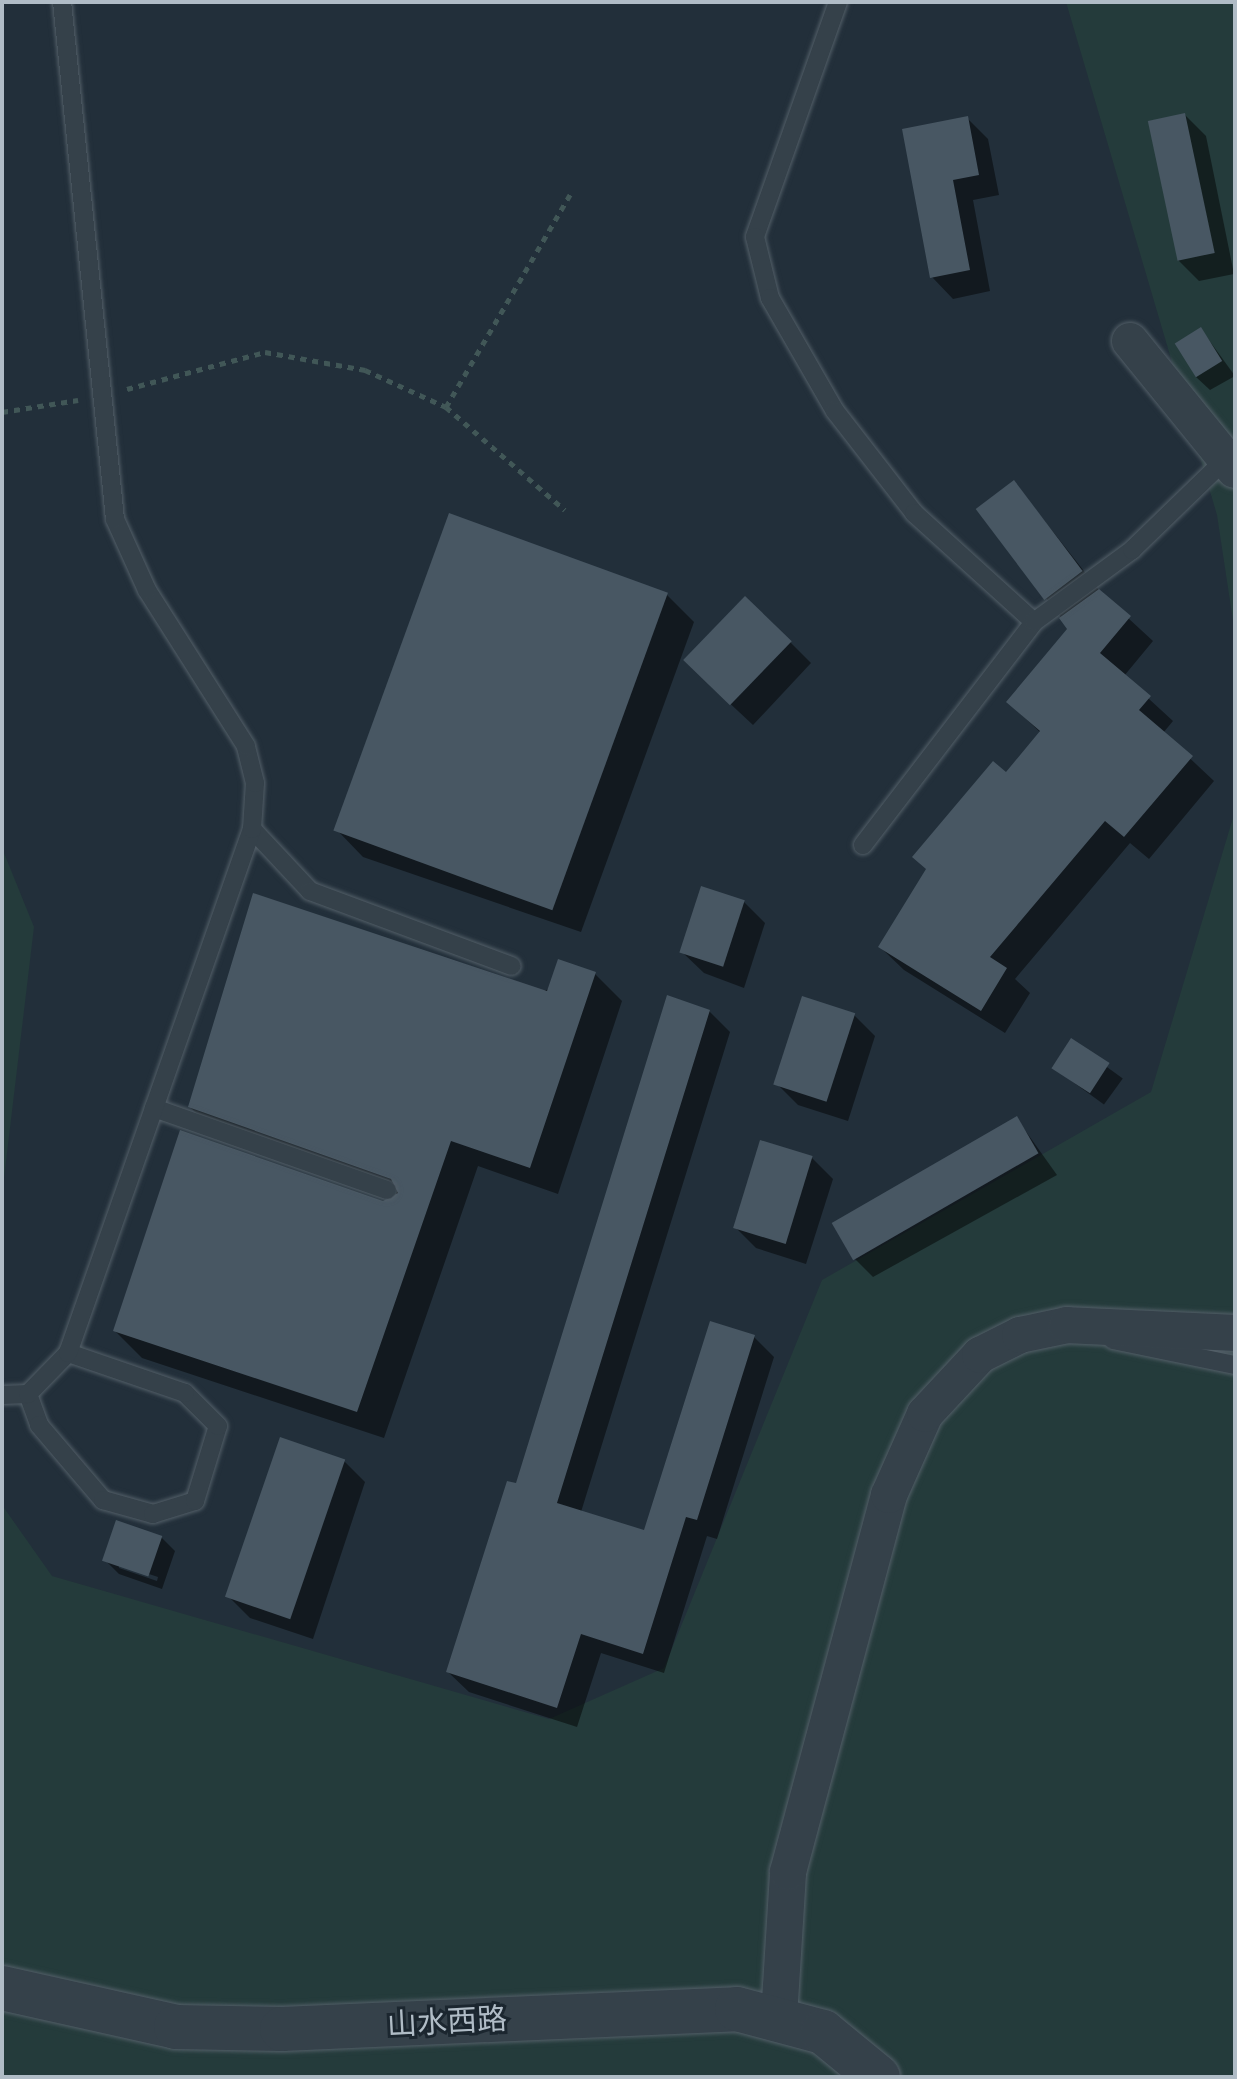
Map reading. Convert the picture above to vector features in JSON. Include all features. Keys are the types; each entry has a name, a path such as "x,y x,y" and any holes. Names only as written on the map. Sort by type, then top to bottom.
{"street":[{"path":"1130,341 1230,464"},
{"path":"779,2017 788,1872 889,1495 925,1414 980,1355 1020,1335 1067,1325 1235,1333"},
{"name":"山水西路","path":"2,1988 176,2027 282,2029 737,2009 779,2017 823,2032 878,2077"}],"lane":[{"path":"2,1395 28,1394 68,1353 252,829 255,783 246,746 147,590 115,519 62,2"},
{"path":"838,2 755,237 770,298 835,411 914,513 1034,622"},
{"path":"863,845 1034,622 1132,550 1230,464"},
{"path":"252,829 310,891 512,966"},
{"path":"154,1108 387,1190"},
{"path":"1067,1325 1160,1355 1235,1365"},
{"path":"28,1394 39,1425 103,1500 153,1514 195,1501 218,1426 185,1393 68,1353"}],"path":[{"path":"446,407 570,195"},
{"path":"2,412 103,396 265,352 365,370 446,407 565,510"}],"green space":[{"path":"1066,2 1235,2 1235,634 1217,515"},
{"path":"1235,811 1235,2077 2,2077 2,1505 52,1576 549,1719 664,1668 822,1280 1151,1092"},
{"path":"2,848 34,927 2,1195"}],"building":[{"path":"1185,113 1215,253 1178,261 1148,121"},
{"path":"968,116 979,175 953,180 970,270 930,278 902,129"},
{"path":"1201,327 1222,361 1196,377 1175,343"},
{"path":"1014,480 1083,571 1044,600 976,509"},
{"path":"449,513 668,593 552,910 333,831"},
{"path":"1099,589 1131,616 1100,653 1151,696 1139,710 1193,756 1124,837 1105,821 990,957 1007,968 981,1011 878,947 926,869 912,857 993,761 1006,772 1040,731 1006,702 1067,629 1059,618"},
{"path":"745,596 792,641 730,705 683,660"},
{"path":"701,886 745,900 723,967 679,953"},
{"path":"253,893 547,991 558,959 596,972 530,1168 451,1141 357,1412 113,1331 180,1130 383,1201 398,1193 391,1179 188,1107"},
{"path":"667,995 710,1010 557,1503 644,1530 710,1321 755,1335 697,1520 686,1517 643,1654 581,1634 557,1708 446,1672 507,1481 516,1483"},
{"path":"802,996 855,1013 827,1102 773,1084"},
{"path":"1071,1038 1110,1063 1090,1093 1051,1068"},
{"path":"1017,1116 1038,1153 853,1260 832,1223"},
{"path":"760,1140 813,1156 786,1244 733,1228"},
{"path":"280,1437 345,1459 290,1619 225,1597"},
{"path":"116,1520 162,1536 148,1577 102,1561"}]}
